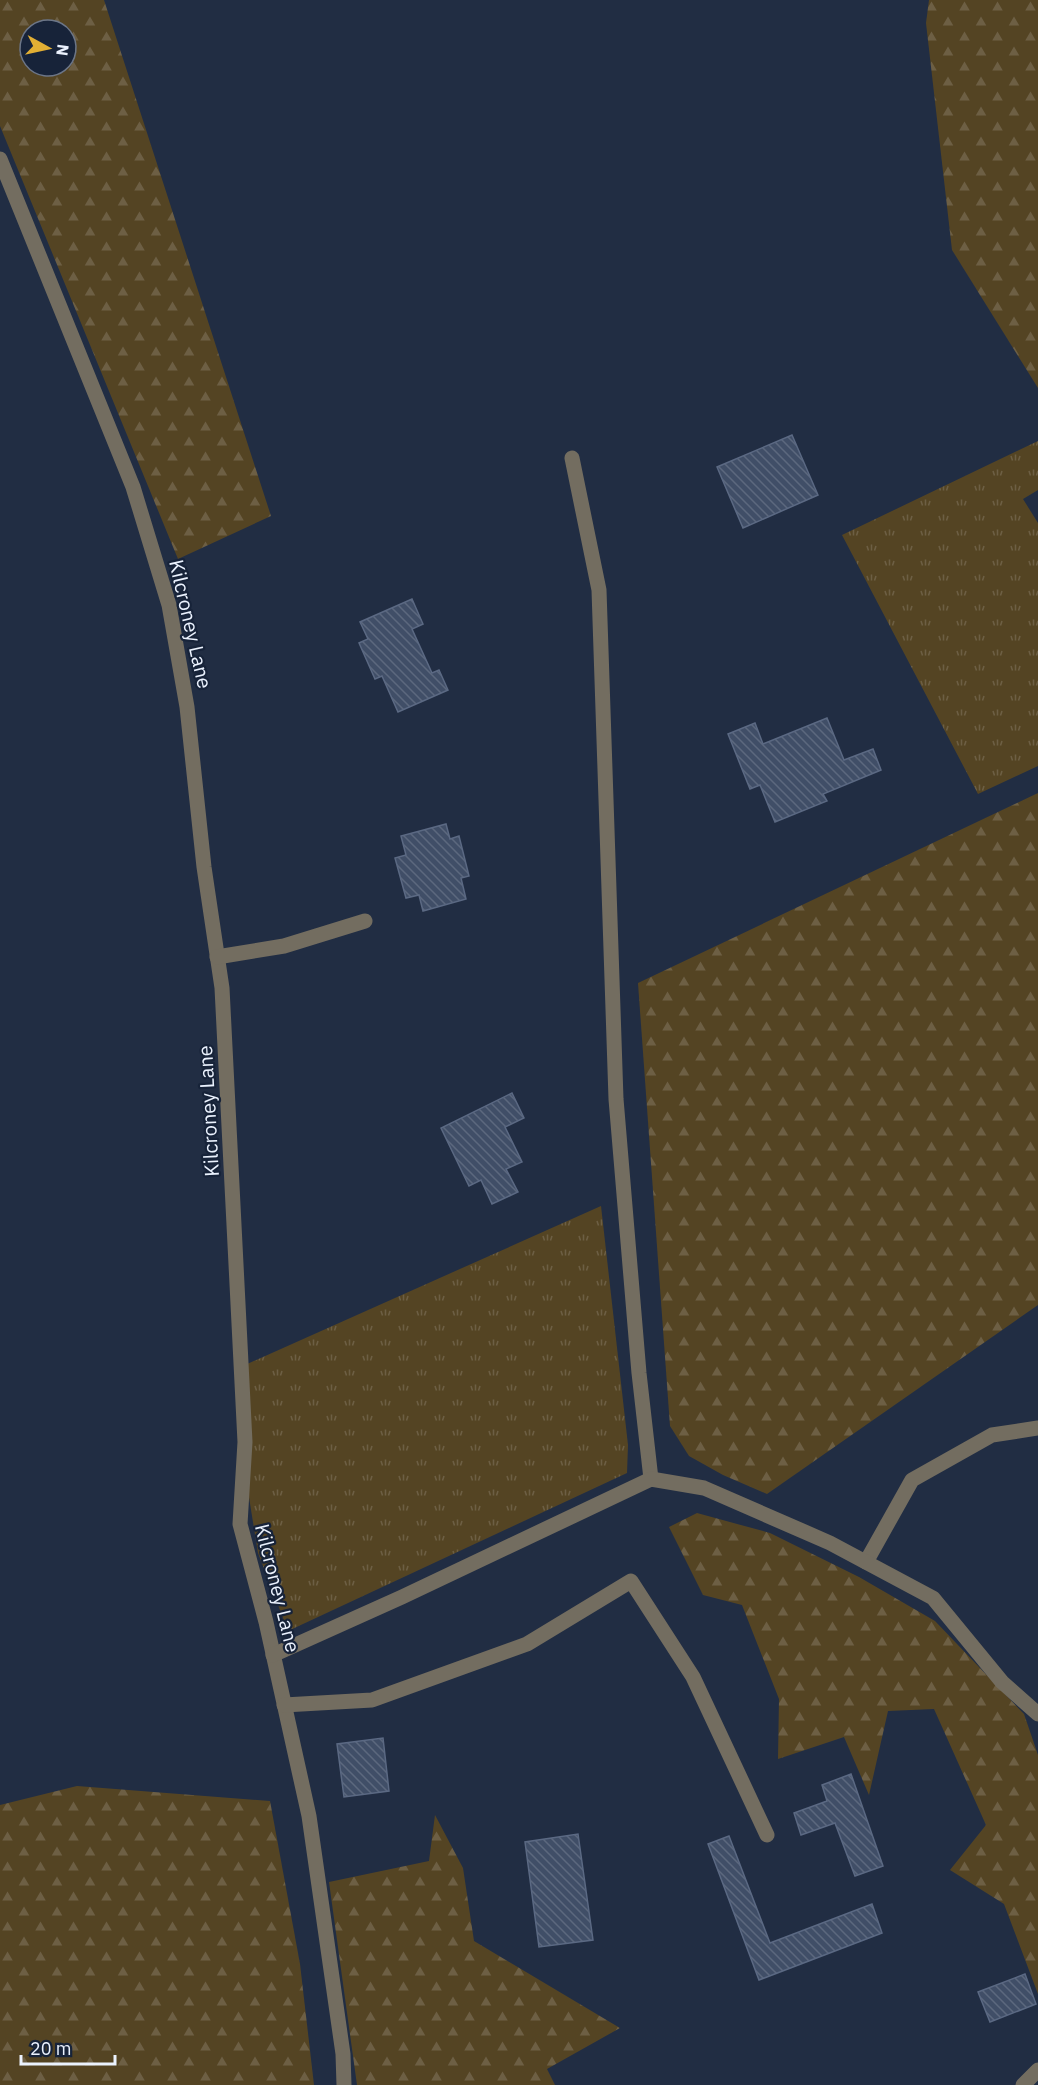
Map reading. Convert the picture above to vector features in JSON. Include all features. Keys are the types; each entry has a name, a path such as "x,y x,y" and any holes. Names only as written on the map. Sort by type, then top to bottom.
{"street":[{"name":"Kilcroney Lane","path":"0,159 133,487 169,604 187,707 204,867 222,988 245,1442 240,1524 273,1655 309,1816 342,2054 344,2085"},
{"path":"572,458 599,590 616,1099 639,1373 651,1479"},
{"path":"217,957 284,946 366,921"},
{"path":"866,1562 912,1480 992,1435 1038,1428"},
{"path":"273,1655 402,1597 651,1479 704,1488 830,1543 933,1598 1002,1682 1038,1714"},
{"path":"284,1705 372,1700 527,1644 631,1581 693,1677 767,1835"},
{"path":"1023,2085 1038,2070"}],"green space":[{"path":"0,0 104,0 271,516 178,559 0,126"},
{"path":"929,0 1038,0 1038,388 952,250 926,23"},
{"path":"1038,441 1038,490 1023,499 1038,523 1038,766 978,794 842,535"},
{"path":"1038,793 1038,1305 767,1494 723,1475 689,1456 670,1426 638,983"},
{"path":"601,1206 628,1445 627,1473 288,1631 258,1553 242,1454 236,1369"},
{"path":"697,1513 770,1533 859,1577 935,1621 1024,1714 1038,1755 1038,1994 1004,1904 950,1870 986,1825 934,1709 888,1711 869,1795 844,1737 778,1759 779,1699 742,1605 703,1595 669,1527"},
{"path":"77,1786 270,1801 300,1964 314,2085 0,2085 0,1805"},
{"path":"435,1815 463,1868 474,1941 620,2028 547,2069 555,2085 357,2085 329,1882 429,1861"}],"building":[{"path":"792,435 818,495 743,528 717,467"},
{"path":"412,599 423,624 412,629 432,673 439,670 448,690 398,712 382,676 375,679 359,643 368,639 360,622"},
{"path":"827,718 844,760 873,749 881,770 823,794 827,801 775,822 760,785 750,789 728,734 755,723 763,744"},
{"path":"446,824 450,839 459,836 469,876 461,878 466,899 423,911 419,895 406,898 395,858 406,855 401,836"},
{"path":"512,1093 524,1118 505,1127 522,1162 506,1169 518,1192 492,1204 481,1180 469,1186 441,1128"},
{"path":"383,1738 389,1791 344,1797 337,1744"},
{"path":"851,1774 883,1866 855,1876 835,1823 801,1835 794,1813 827,1801 822,1785"},
{"path":"578,1834 593,1940 539,1947 525,1842"},
{"path":"729,1836 770,1943 872,1904 882,1933 759,1980 708,1844"},
{"path":"1025,1974 1036,2004 990,2022 978,1992"}]}
